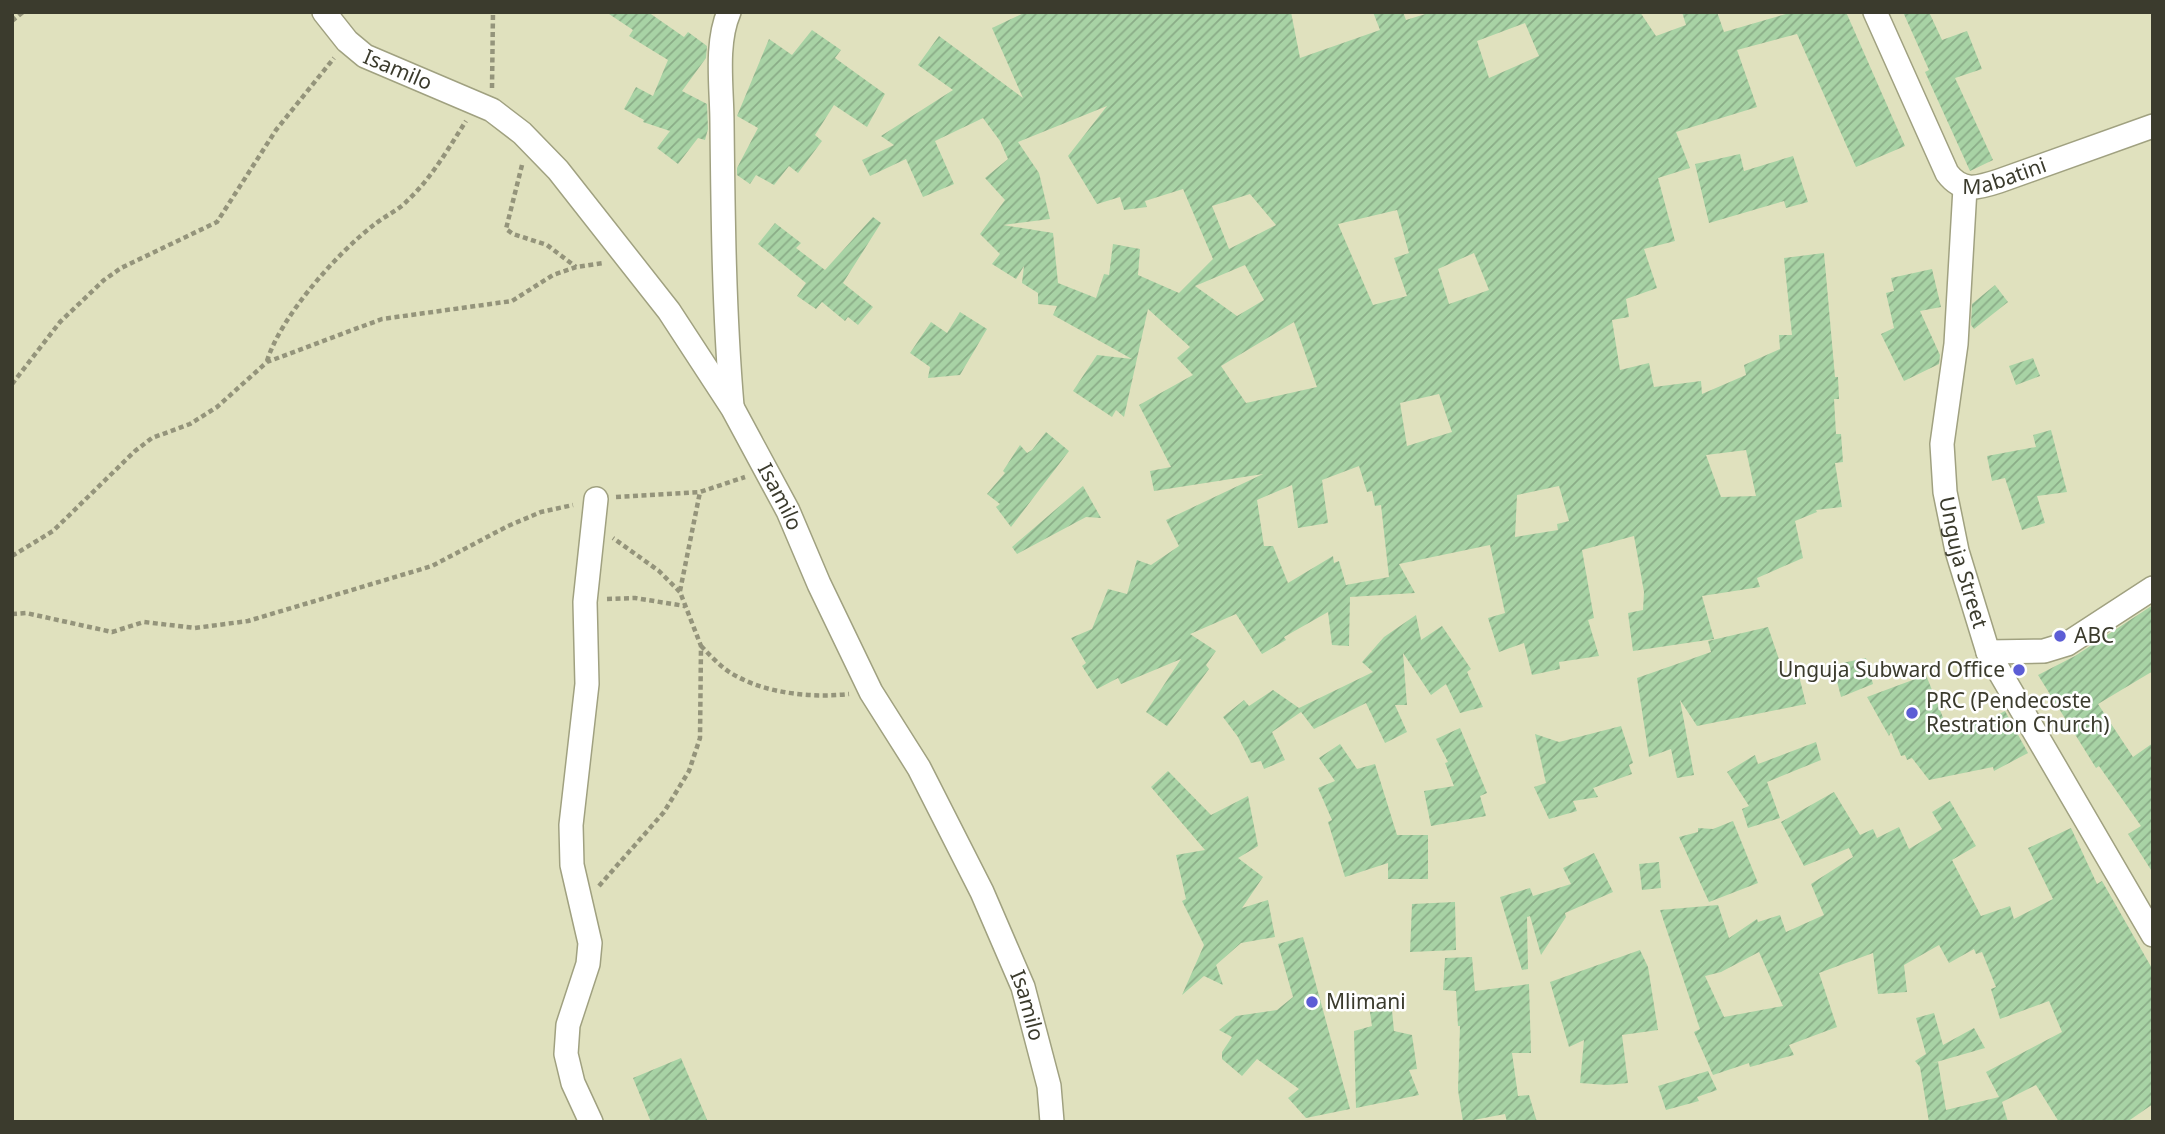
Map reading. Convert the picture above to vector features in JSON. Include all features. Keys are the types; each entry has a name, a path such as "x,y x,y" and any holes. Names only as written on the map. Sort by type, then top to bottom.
{"street":[{"name":"Isamilo","path":"324,12 346,41 365,56 484,106 522,133 558,170 669,311 733,409 788,511 818,584 871,692 919,768 982,892 1023,986 1049,1086 1052,1122"},
{"path":"729,12 722,44 723,188 725,322 733,409"},
{"name":"Mabatini","path":"1875,12 1947,173 1954,182 1965,188 1978,188 2153,126"},
{"name":"Unguja Street","path":"1965,188 1956,344 1942,444 1945,492 1957,551 1988,652 2153,935"},
{"path":"591,1122 573,1083 566,1054 568,1025 590,943 572,865 571,825 587,684 585,602 596,499"},
{"path":"1988,652 2044,651 2067,644 2153,588"}],"path":[{"path":"12,21 23,12"},
{"path":"267,362 273,342 301,302 344,251 405,204 484,106 493,12"},
{"path":"12,384 60,321 104,280 121,268 217,222 276,130 346,41"},
{"path":"522,133 520,181 506,221 506,229 513,234 547,245 576,267"},
{"path":"12,556 53,531 135,451 152,438 190,424 217,407 267,362 382,319 513,301 541,281 576,267 627,260"},
{"path":"12,614 26,613 112,632 144,622 195,628 248,621 432,566 508,526 541,512 596,499 700,492 765,469"},
{"path":"680,592 700,492"},
{"path":"580,909 664,812 689,771 700,738 701,646 680,592 635,551 593,525"},
{"path":"585,602 635,598 686,607"},
{"path":"701,646 737,677 760,685 814,695 871,692"}],"building":[{"path":"606,12 648,12 684,37 688,32 707,46 706,58 682,91 707,104 708,129 705,140 698,138 678,164 657,148 670,131 643,122 644,120 624,109 636,87 653,96 668,60 629,36 633,30"},
{"path":"1026,12 1291,12 1300,58 1380,30 1373,12 1403,12 1406,20 1432,12 1640,12 1656,36 1686,25 1682,12 1717,12 1724,32 1793,12 1846,12 1905,146 1856,167 1797,34 1737,50 1757,107 1676,132 1690,168 1658,178 1675,241 1644,249 1657,288 1626,299 1629,317 1612,320 1620,370 1649,363 1654,387 1701,381 1702,394 1746,375 1744,365 1780,349 1779,335 1792,335 1784,258 1824,253 1835,377 1838,377 1839,399 1834,399 1836,434 1841,434 1843,462 1835,463 1842,507 1816,510 1817,512 1795,521 1803,558 1757,578 1760,587 1702,596 1714,639 1633,651 1628,613 1643,610 1644,592 1634,536 1582,550 1594,618 1588,620 1599,656 1559,662 1560,669 1532,675 1524,643 1499,652 1488,618 1505,613 1490,545 1399,564 1415,593 1350,597 1349,646 1332,645 1328,612 1284,637 1286,640 1262,654 1236,614 1190,634 1216,651 1206,665 1209,669 1167,726 1146,712 1181,659 1121,684 1118,678 1097,689 1082,666 1086,663 1071,638 1092,629 1108,589 1127,594 1137,560 1151,565 1179,546 1166,520 1263,474 1154,491 1150,471 1171,467 1139,405 1193,375 1177,358 1190,347 1148,309 1124,417 1116,410 1112,417 1073,391 1097,355 1132,359 1053,315 1057,306 1038,304 1038,293 1022,283 1024,266 1016,279 992,264 1000,254 980,234 1005,200 985,178 1008,159 1000,141 983,118 935,141 954,184 923,197 906,159 870,176 862,160 894,145 881,136 953,90 918,65 939,36 1023,98 992,28","holes":["1525,23 1539,56 1489,78 1477,41","1107,106 1068,156 1097,204 1120,197 1124,210 1147,207 1145,201 1183,189 1213,259 1179,293 1138,275 1140,249 1113,244 1109,275 1104,274 1096,298 1058,283 1053,233 1003,225 1050,219 1039,173 1018,142","1250,194 1276,225 1229,249 1212,206","1397,210 1409,253 1394,258 1407,296 1373,305 1338,224","1474,253 1489,290 1449,304 1438,269","1245,265 1264,300 1237,316 1195,286","1294,322 1317,387 1246,403 1221,366","1439,394 1452,432 1407,446 1400,403","1746,450 1756,496 1721,497 1706,455","1359,466 1367,492 1372,491 1375,506 1381,505 1389,577 1346,585 1339,561 1334,563 1333,556 1288,583 1273,546 1264,546 1257,500 1292,485 1298,528 1328,523 1322,480","1559,486 1569,521 1557,524 1558,530 1515,537 1517,495"]},
{"path":"1903,12 1929,12 1942,40 1967,31 1982,69 1955,78 1993,160 1970,171 1925,72 1929,70"},
{"path":"812,30 841,50 835,58 885,94 867,127 834,105 815,135 822,141 798,173 789,166 774,185 756,175 750,184 737,175 737,168 758,128 737,116 769,39 792,55"},
{"path":"1740,154 1744,171 1793,156 1808,202 1786,208 1784,201 1709,223 1695,164"},
{"path":"873,217 881,223 843,283 873,307 858,325 848,317 845,321 822,302 816,309 797,296 806,283 758,244 775,223 801,243 796,248 825,270"},
{"path":"1932,269 1941,307 1920,311 1940,355 1939,364 1904,381 1881,334 1894,328 1886,293 1894,291 1891,278"},
{"path":"1995,285 2008,302 1974,329 1971,325 1972,304"},
{"path":"960,312 987,329 960,375 928,378 930,367 910,353 931,322 947,333"},
{"path":"2033,358 2040,376 2016,385 2009,366"},
{"path":"2051,430 2067,492 2037,496 2045,523 2022,530 2005,478 1992,481 1987,456 2036,447 2033,435"},
{"path":"1046,432 1069,451 1011,527 996,507 1000,504 987,494 1005,473 1003,471 1020,445 1027,453"},
{"path":"1083,486 1101,518 1086,517 1017,554 1012,547"},
{"path":"2153,605 2153,671 2098,704 2133,757 2153,743 2153,873 2128,834 2141,826 2099,766 2096,768 2038,675 2075,656"},
{"path":"1416,615 1421,640 1442,626 1471,669 1467,672 1483,707 1460,713 1446,684 1431,695 1403,653 1407,705 1395,705 1407,732 1385,743 1366,703 1314,729 1301,712 1272,732 1285,760 1264,769 1261,761 1251,763 1238,737 1223,717 1244,700 1249,706 1273,690 1299,708 1373,672 1362,662 1384,637"},
{"path":"1768,627 1786,680 1799,676 1806,704 1697,726 1680,700 1694,775 1677,778 1671,749 1649,757 1637,678 1711,652 1708,641"},
{"path":"1866,658 1873,684 1841,697 1833,665"},
{"path":"1926,675 1950,735 1980,718 1983,723 2005,711 2028,753 1994,771 1993,767 1929,780 1912,758 1907,760 1905,755 1901,756 1891,732 1889,736 1867,697"},
{"path":"1621,726 1633,763 1629,765 1632,774 1593,788 1598,797 1573,801 1577,811 1549,819 1534,787 1546,783 1535,734 1559,742"},
{"path":"1460,728 1487,793 1480,796 1486,816 1431,826 1424,791 1454,786 1445,763 1448,762 1436,739"},
{"path":"1816,742 1821,760 1767,782 1780,818 1748,828 1742,809 1749,806 1727,772 1755,755 1758,764"},
{"path":"1340,744 1357,769 1375,764 1397,835 1428,835 1428,879 1388,879 1388,863 1345,877 1328,822 1332,820 1318,788 1335,781 1319,758"},
{"path":"1168,771 1211,815 1248,796 1258,846 1238,858 1263,877 1242,908 1268,900 1275,937 1241,943 1216,965 1223,985 1204,976 1182,995 1204,945 1182,901 1186,899 1176,855 1205,850 1151,787"},
{"path":"1834,792 1860,835 1873,829 1877,838 1899,827 1909,849 1942,829 1932,812 1950,801 1976,846 1952,860 1981,916 2010,906 2014,919 2053,899 2028,848 2071,828 2097,884 2102,881 2153,970 2153,1104 2127,1122 2059,1122 2036,1085 2002,1102 2008,1122 1929,1122 1920,1067 1915,1061 1926,1054 1916,1018 1934,1013 1943,1045 1974,1028 1985,1048 1933,1063 1938,1062 1946,1110 1999,1097 1986,1072 2062,1032 2049,1001 2000,1019 1991,989 1996,987 1982,952 1976,954 1974,949 1949,963 1939,945 1904,965 1907,992 1878,994 1873,953 1819,973 1837,1027 1789,1045 1794,1055 1750,1067 1749,1063 1713,1075 1694,1032 1700,1029 1660,910 1718,905 1729,938 1757,919 1758,922 1780,915 1786,932 1824,915 1811,884 1853,857 1849,848 1804,866 1781,822","holes":["1759,952 1783,1006 1724,1017 1705,976 1721,972"]},
{"path":"1733,821 1758,883 1709,902 1679,837 1698,832 1698,828 1713,829"},
{"path":"1594,853 1613,892 1565,913 1566,917 1541,955 1530,916 1527,917 1528,969 1522,970 1500,897 1530,888 1533,896 1571,884 1563,868"},
{"path":"1659,862 1661,888 1642,890 1639,864"},
{"path":"1455,902 1456,950 1410,952 1412,904"},
{"path":"1303,937 1350,1109 1306,1118 1288,1098 1299,1089 1257,1059 1242,1076 1222,1059 1222,1052 1232,1037 1219,1030 1236,1016 1277,1010 1293,997 1278,944"},
{"path":"1640,950 1648,967 1658,1030 1622,1035 1628,1083 1580,1083 1584,1040 1569,1047 1550,982"},
{"path":"1472,957 1475,991 1529,984 1531,1053 1512,1053 1518,1096 1529,1095 1537,1122 1507,1122 1505,1114 1463,1122 1458,1090 1460,1026 1456,991 1443,990 1445,958"},
{"path":"1392,1010 1394,1031 1412,1035 1417,1069 1409,1070 1419,1095 1356,1108 1354,1031 1372,1026 1370,1012"},
{"path":"681,1058 708,1122 651,1122 633,1078"},
{"path":"1708,1071 1717,1090 1697,1097 1699,1101 1666,1110 1658,1086"}],"place":[{"name":"ABC","path":"2060,636"},
{"name":"Unguja Subward Office","path":"2019,670"},
{"name":"PRC (Pendecoste Restration Church)","path":"1912,713"},
{"name":"Mlimani","path":"1312,1002"}]}
